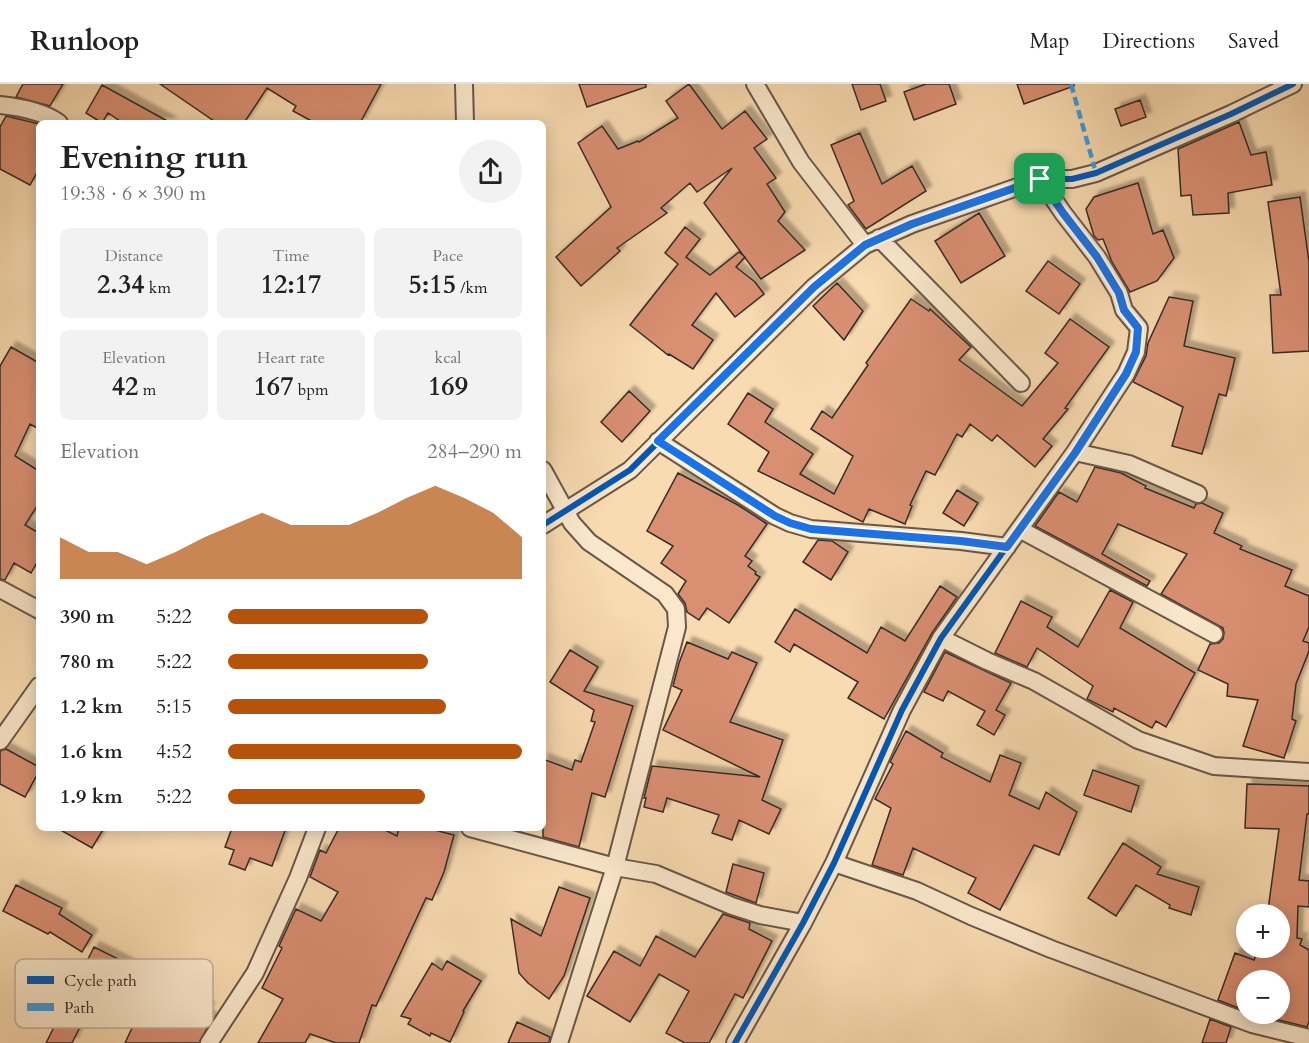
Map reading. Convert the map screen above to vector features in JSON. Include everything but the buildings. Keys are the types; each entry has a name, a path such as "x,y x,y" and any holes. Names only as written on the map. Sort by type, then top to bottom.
{"street":[{"path":"464,84 465,120"},
{"path":"755,84 801,162 872,242 1021,383"},
{"path":"546,523 630,470 814,287 872,242 912,224 1040,179 1072,178 1096,173 1231,114 1293,84"},
{"path":"0,105 29,110 55,120"},
{"path":"735,1043 834,863 902,710 941,638 1075,453 1126,374 1136,352 1138,328 1124,310 1119,293 1097,257 1040,179"},
{"path":"658,441 775,516 790,523 811,529 1007,547"},
{"path":"1075,453 1129,464 1198,494"},
{"path":"546,475 572,523 590,542 665,594 676,609 677,627 615,867 559,1043"},
{"path":"1021,530 1214,634"},
{"path":"0,589 36,608"},
{"path":"941,638 1034,681 1138,740 1214,766 1309,772"},
{"path":"0,741 36,690"},
{"path":"209,1043 255,973 298,878 316,831"},
{"path":"481,831 615,867 656,874 741,909 803,923"},
{"path":"834,863 917,891 1051,949 1252,1024 1309,1038"}],"marked path":[{"path":"1071,84 1096,173"}],"cycle path":[{"path":"546,523 630,470 814,287 865,245 912,224 1040,179 1072,179 1096,173 1231,114 1293,84"},
{"path":"735,1043 834,863 902,710 941,638 1075,452 1126,374 1136,352 1139,328 1124,310 1119,293 1097,257 1040,179"}],"route":[{"path":"1040,179 1097,257 1119,293 1124,310 1138,328 1136,352 1126,374 1075,453 1007,547 811,529 790,523 775,516 658,441 814,287 865,245 912,224 1040,179"}]}
